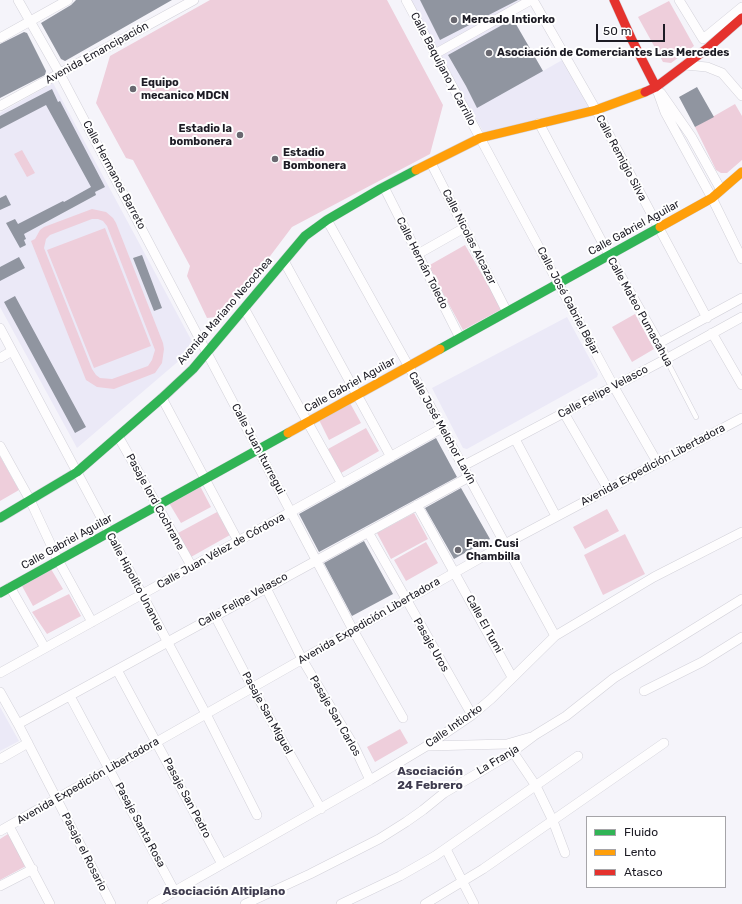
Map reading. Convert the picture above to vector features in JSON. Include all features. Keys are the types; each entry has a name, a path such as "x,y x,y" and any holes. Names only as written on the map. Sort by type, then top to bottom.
{"street":[{"name":"Calle Hermanos Barreto","path":"18,0 60,74 207,352"},
{"path":"0,38 68,0"},
{"name":"Avenida Emancipación","path":"0,106 194,0"},
{"name":"Calle Baquíjano y Carrillo","path":"406,0 480,138"},
{"path":"434,54 532,0"},
{"name":"Calle Remigio Silva","path":"532,0 596,110 707,318"},
{"path":"608,0 632,40"},
{"path":"614,0 632,40 656,86 665,112 712,198 742,259"},
{"path":"679,0 703,39 742,7"},
{"name":"Avenida Mariano Necochea","path":"0,518 76,472 162,398 193,369 304,236 327,220 384,187 480,138 596,110 627,99 656,86 709,47 742,18"},
{"path":"685,65 707,67 722,73 742,96"},
{"path":"656,86 690,136 721,190"},
{"name":"Calle Mateo Pumacahua","path":"539,123 609,256 659,343 666,359"},
{"name":"Calle José Gabriel Béjar","path":"480,138 614,387 657,462"},
{"name":"Calle Nicolas Alcazar","path":"431,163 507,312"},
{"name":"Calle Gabriel Aguilar","path":"0,593 712,198 742,172"},
{"name":"Calle Hernán Toledo","path":"384,187 460,338"},
{"name":"Calle José Melchor Lavín","path":"327,220 409,366 555,636"},
{"path":"418,254 464,228"},
{"path":"284,261 391,457"},
{"path":"659,343 742,298"},
{"path":"244,308 342,484"},
{"name":"Calle Felipe Velasco","path":"463,466 614,387 742,317"},
{"name":"Calle Hipolito Unanue","path":"0,328 206,714 257,815"},
{"path":"712,333 742,385"},
{"path":"0,358 12,351"},
{"name":"Calle Juan Iturregui","path":"207,352 353,630 403,718"},
{"path":"162,398 204,480 238,541"},
{"path":"564,413 608,489"},
{"name":"Avenida Expedición Libertadora","path":"0,831 505,544 742,418"},
{"name":"Calle Juan Vélez de Córdova","path":"0,673 442,428"},
{"name":"Pasaje lord Cochrane","path":"118,436 192,567"},
{"path":"515,439 556,516"},
{"path":"0,446 30,500 58,560 92,622"},
{"name":"Calle Felipe Velasco","path":"18,724 469,477"},
{"name":"Calle El Tumi","path":"417,505 512,677"},
{"name":"Pasaje Uros","path":"368,532 472,715"},
{"name":"Calle Intiorko","path":"152,904 321,809 425,746 472,715 491,699 555,636 654,577 742,532"},
{"path":"10,587 45,648"},
{"name":"Pasaje San Carlos","path":"266,588 302,659 354,746 370,780"},
{"name":"La Franja","path":"245,904 310,874 379,839 424,810 444,793 513,752 566,716 614,678 742,599"},
{"name":"Pasaje San Miguel","path":"216,616 252,688 321,809"},
{"path":"644,691 702,662 742,637"},
{"name":"Pasaje San Pedro","path":"117,670 222,864"},
{"name":"Pasaje el Rosario","path":"0,692 111,904"},
{"name":"Pasaje Santa Rosa","path":"70,696 175,892"},
{"path":"425,746 507,744 536,735"},
{"path":"425,904 483,869 664,743"},
{"path":"0,759 28,744"},
{"path":"513,752 536,786 553,821 565,853"},
{"path":"342,904 400,876 446,849 578,756"},
{"path":"9,826 33,869 50,904"},
{"path":"446,849 474,904"},
{"path":"0,886 33,869"}],"lane":[{"name":"Calle Mateo Pumacahua","path":"666,359 696,417"}],"shaded area":[{"name":"Estadio Bombonera","path":"210,0 387,0 443,105 430,154 292,227 225,316 207,318 187,276 190,266 133,160 126,158 96,103 110,56"},
{"path":"409,0 525,0 510,9 513,19 530,51 543,71 564,59 590,108 484,133"},
{"path":"669,1 694,46 671,63 663,62 638,17"},
{"path":"53,83 195,347 77,448 0,307 0,113"},
{"path":"735,104 742,116 742,160 727,173 721,173 716,170 695,127"},
{"path":"22,150 35,173 27,177 14,154"},
{"path":"92,209 106,212 113,218 163,343 164,349 162,363 155,373 114,389 97,387 86,380 31,241 35,239 40,230 44,227","holes":["92,219 103,221 107,226 155,350 152,360 148,366 112,379 100,378 92,369 44,248 46,239 50,235"]},
{"path":"105,228 151,346 94,368 47,250"},
{"path":"465,245 502,309 463,330 428,266"},
{"path":"635,314 654,349 632,362 612,327"},
{"path":"567,317 598,374 597,377 467,449 463,448 432,388"},
{"path":"350,403 361,423 329,440 319,420"},
{"path":"366,428 379,451 341,473 328,449"},
{"path":"0,456 19,490 0,501"},
{"path":"200,486 211,507 181,523 169,503"},
{"path":"607,509 619,531 585,549 573,527"},
{"path":"217,512 230,535 191,557 178,533"},
{"path":"414,513 428,539 391,559 377,533"},
{"path":"625,534 645,574 603,595 584,555"},
{"path":"426,542 438,563 406,581 394,560"},
{"path":"51,569 63,589 33,606 22,586"},
{"path":"69,594 81,616 47,634 32,612"},
{"path":"0,707 19,741 0,751"},
{"path":"400,729 408,743 375,762 367,747"},
{"path":"8,834 26,866 0,880 0,839"}],"building":[{"path":"76,0 172,0 65,61 61,59 41,23 71,5"},
{"name":"Mercado Intiorko","path":"420,0 518,0 440,40"},
{"path":"513,19 543,71 477,108 448,55"},
{"path":"24,32 27,33 46,71 45,75 0,98 0,44"},
{"path":"697,87 714,117 695,127 679,97"},
{"path":"52,89 58,102 60,101 105,187 95,192 96,195 24,234 26,245 20,248 6,223 15,219 18,224 91,187 46,105 0,129 0,116"},
{"path":"6,195 11,205 0,210 0,198"},
{"path":"142,255 162,308 154,311 133,258"},
{"path":"19,257 25,268 0,281 0,267"},
{"path":"15,296 86,427 75,433 4,302"},
{"path":"436,438 457,477 319,552 299,514"},
{"path":"461,488 490,539 454,559 425,508"},
{"path":"364,541 393,594 352,616 324,563"}],"traffic: fast":[{"path":"0,518 77,472 162,398 193,369 305,236 327,220 416,170"},
{"path":"440,349 660,227"},
{"path":"0,593 288,433"}],"traffic: slow":[{"path":"416,170 480,138 596,110 645,92"},
{"path":"660,227 712,198 742,172"},
{"path":"288,433 440,349"}],"traffic: jam":[{"path":"614,0 656,87"},
{"path":"645,92 656,87 709,47 742,18"}],"place":[{"name":"Mercado Intiorko","path":"454,20"},
{"name":"Asociación de Comerciantes Las Mercedes","path":"489,53"},
{"name":"Equipo mecanico MDCN","path":"133,89"},
{"name":"Estadio la bombonera","path":"240,135"},
{"name":"Estadio Bombonera","path":"275,159"},
{"name":"Fam. Cusi Chambilla","path":"458,550"}],"district":[{"name":"Asociación 24 Febrero","path":"430,779"},
{"name":"Asociación Altiplano","path":"224,892"}]}
